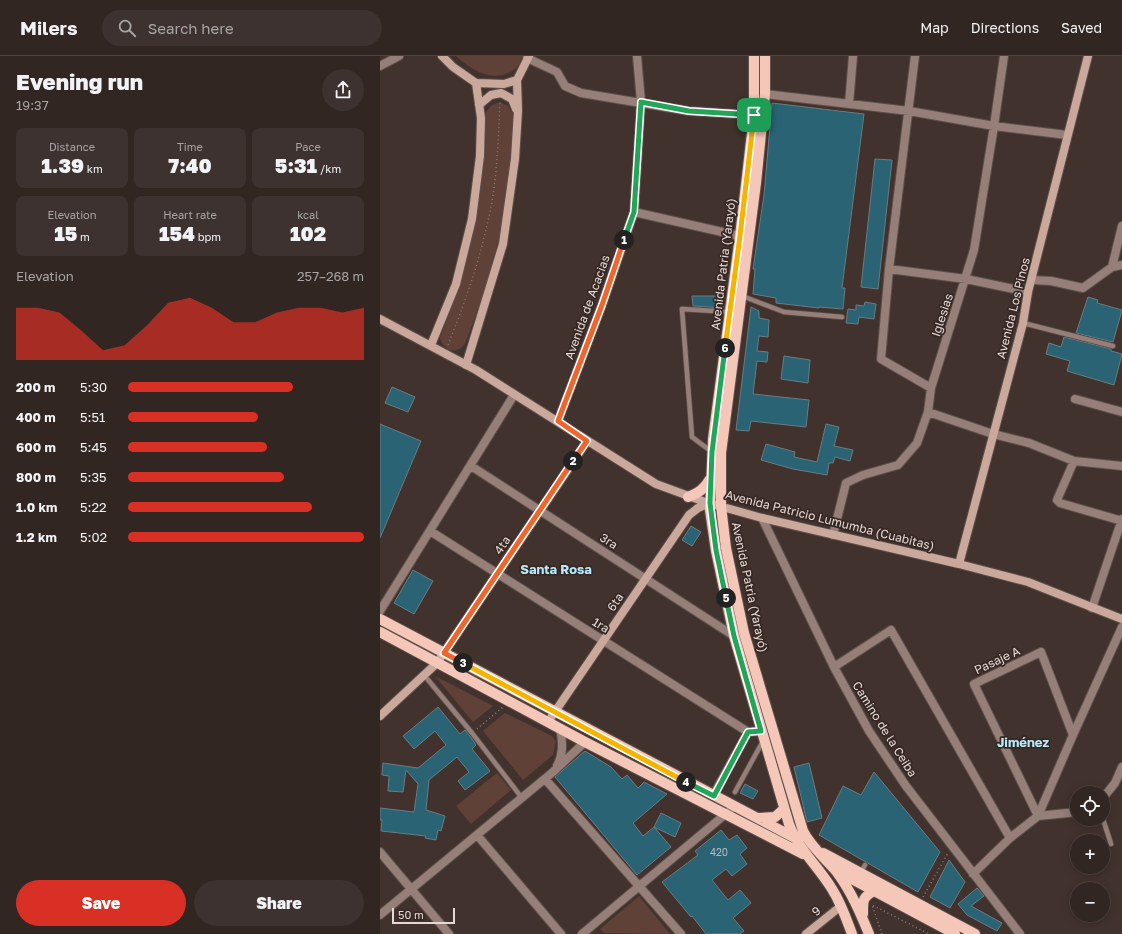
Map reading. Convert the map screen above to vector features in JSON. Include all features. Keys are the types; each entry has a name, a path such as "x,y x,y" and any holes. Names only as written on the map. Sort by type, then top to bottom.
{"main road":[{"name":"Avenida Patria (Yarayó)","path":"754,56 754,115 751,182 740,236 737,294 730,312 719,386 717,452 721,506 726,548 744,633 803,831 807,839 835,870"},
{"name":"Avenida Patria (Yarayó)","path":"765,56 765,94 751,182 717,452 712,475 710,503 716,550 734,636 784,809 794,838"},
{"path":"688,497 704,489 712,475"},
{"path":"380,619 817,850 863,868 920,904 975,934"},
{"path":"380,632 585,742 835,870 955,934"},
{"path":"755,818 766,819 775,817 784,809"},
{"path":"794,838 832,889 841,906 852,934"},
{"path":"835,870 849,889 869,934"},
{"path":"863,918 864,900 867,894 874,891"}],"street":[{"path":"380,66 399,56"},
{"path":"442,56 453,67 476,83 504,84 517,80"},
{"name":"Avenida de Acacias","path":"558,421 602,305 634,212 641,102 636,56"},
{"path":"849,104 853,56"},
{"path":"915,56 889,269 881,359 931,388"},
{"name":"Iglesias","path":"833,535 846,483 863,475 898,465 917,443 928,412 931,388 974,250 1004,56"},
{"name":"Avenida Los Pinos","path":"959,564 1023,323 1028,292 1088,56"},
{"path":"466,365 503,244 515,159 518,111 517,80 528,57 557,72 566,86 581,93 689,111 754,115"},
{"path":"430,345 456,284 472,219 480,156 481,118 476,83"},
{"path":"479,105 490,95 501,93 512,99 518,111"},
{"path":"765,94 909,111 994,126 1067,135"},
{"path":"634,212 740,236"},
{"path":"1112,267 1122,226"},
{"path":"1032,280 1052,281 1083,288 1112,267 1122,265"},
{"path":"889,269 966,279 1028,292"},
{"name":"Avenida Patricio Lumumba (Cuabitas)","path":"380,319 466,365 558,421 656,484 688,497 762,518 959,564 1028,582 1122,619"},
{"path":"380,611 514,395"},
{"path":"1075,399 1122,412"},
{"path":"928,412 993,434 1029,443 1074,461 1122,466"},
{"name":"4ta","path":"437,663 587,441"},
{"path":"1074,461 1057,500 1060,503 1122,520 1092,608"},
{"name":"3ra","path":"470,466 734,636"},
{"name":"6ta","path":"548,722 689,515 698,508 710,503"},
{"name":"Camino de la Ceiba","path":"762,518 834,667 873,737 906,786 923,806 973,874 1020,934"},
{"name":"1ra","path":"430,530 748,732"},
{"path":"973,874 1010,838 1038,816 1122,627"},
{"path":"834,667 892,630 1010,838"},
{"name":"Pasaje A","path":"1038,816 974,684 1041,652 1073,735"},
{"path":"380,716 437,663"},
{"path":"553,772 560,761 562,749 560,728"},
{"path":"714,796 748,732 763,735"},
{"path":"380,915 545,779 585,742"},
{"path":"1110,789 1115,783 1122,767"},
{"path":"545,779 681,934"},
{"path":"587,933 639,886 734,806"},
{"path":"1038,816 1070,813"},
{"path":"477,835 561,934"},
{"path":"380,852 449,934"},
{"name":"9","path":"806,934 841,906"}],"lane":[{"path":"737,294 784,312 842,317"},
{"path":"717,452 692,437 682,309 730,312"},
{"path":"1023,323 1113,346"},
{"path":"424,675 472,733 522,798"},
{"path":"735,792 763,735"},
{"path":"1105,826 1111,844"}],"path":[{"path":"446,349 468,296 487,228 497,163 500,102"},
{"path":"472,733 510,702"},
{"path":"920,904 946,854"},
{"path":"882,934 872,904 929,934"}],"shaded area":[{"path":"456,56 523,56 519,65 507,74 491,76 469,66"},
{"path":"500,102 508,106 513,114 511,159 501,231 485,290 465,344 458,350 451,350 444,346 440,338 460,283 475,225 485,155 486,112 492,105"},
{"path":"435,676 493,706 473,722"},
{"path":"505,713 552,736 556,742 553,755 523,780 483,731"},
{"path":"497,773 511,790 471,824 456,806"},
{"path":"639,896 670,934 604,933 600,929"}],"building":[{"path":"772,103 864,114 842,288 845,288 843,309 776,303 776,298 753,294 755,269 753,269 764,195"},
{"path":"875,159 892,160 878,289 861,287"},
{"path":"692,296 723,296 724,308 693,306"},
{"path":"1088,297 1098,300 1097,303 1122,310 1113,342 1076,333"},
{"path":"865,302 876,304 874,319 859,317 858,324 846,323 848,309 856,310 856,305 864,306"},
{"path":"751,307 759,311 759,318 769,320 768,337 759,336 757,351 768,352 767,362 757,361 753,394 809,400 806,427 751,421 749,431 736,430"},
{"path":"1064,337 1111,349 1111,351 1122,354 1114,385 1067,371 1070,361 1046,354 1049,343 1061,347"},
{"path":"784,356 810,360 808,383 781,379"},
{"path":"392,387 415,397 408,412 385,403"},
{"path":"380,424 421,441 380,538"},
{"path":"826,424 839,427 834,446 853,450 850,461 835,457 833,463 829,463 827,475 793,469 761,460 766,444 795,452 794,457 817,462"},
{"path":"691,526 701,532 692,546 682,540"},
{"path":"413,570 433,581 414,614 394,603"},
{"path":"438,707 460,734 465,730 470,736 476,745 472,749 490,771 465,790 458,781 469,772 457,757 429,780 426,810 445,816 441,831 438,830 436,840 425,838 426,836 381,831 382,820 380,820 380,808 414,812 418,784 406,770 403,792 388,791 389,776 382,775 383,763 418,768 446,745 435,731 414,749 403,736"},
{"path":"585,751 611,767 622,779 627,775 638,788 644,782 667,794 633,823 643,836 654,827 671,847 637,875 555,777"},
{"path":"809,763 822,818 807,822 794,767"},
{"path":"874,772 940,852 918,892 819,835 843,786 861,795"},
{"path":"745,784 758,791 753,799 740,793"},
{"path":"661,813 681,823 675,837 654,827"},
{"path":"721,830 729,840 737,835 747,848 740,854 747,864 732,876 726,869 712,880 728,900 740,890 751,903 733,918 744,931 740,934 706,934 662,882 698,855 695,851"},
{"path":"949,860 965,882 950,908 930,897"},
{"path":"977,888 984,896 971,906 1002,923 997,931 967,915 958,904"}],"district":[{"name":"Santa Rosa","path":"556,569"},
{"name":"Jiménez","path":"1023,742"}],"route":[{"path":"641,102 689,111 754,115 740,236 719,386 712,452 710,503 711,521 716,550 734,636 761,731 748,732 714,796 444,653 587,441 558,421 602,305 634,212 641,102"}]}
